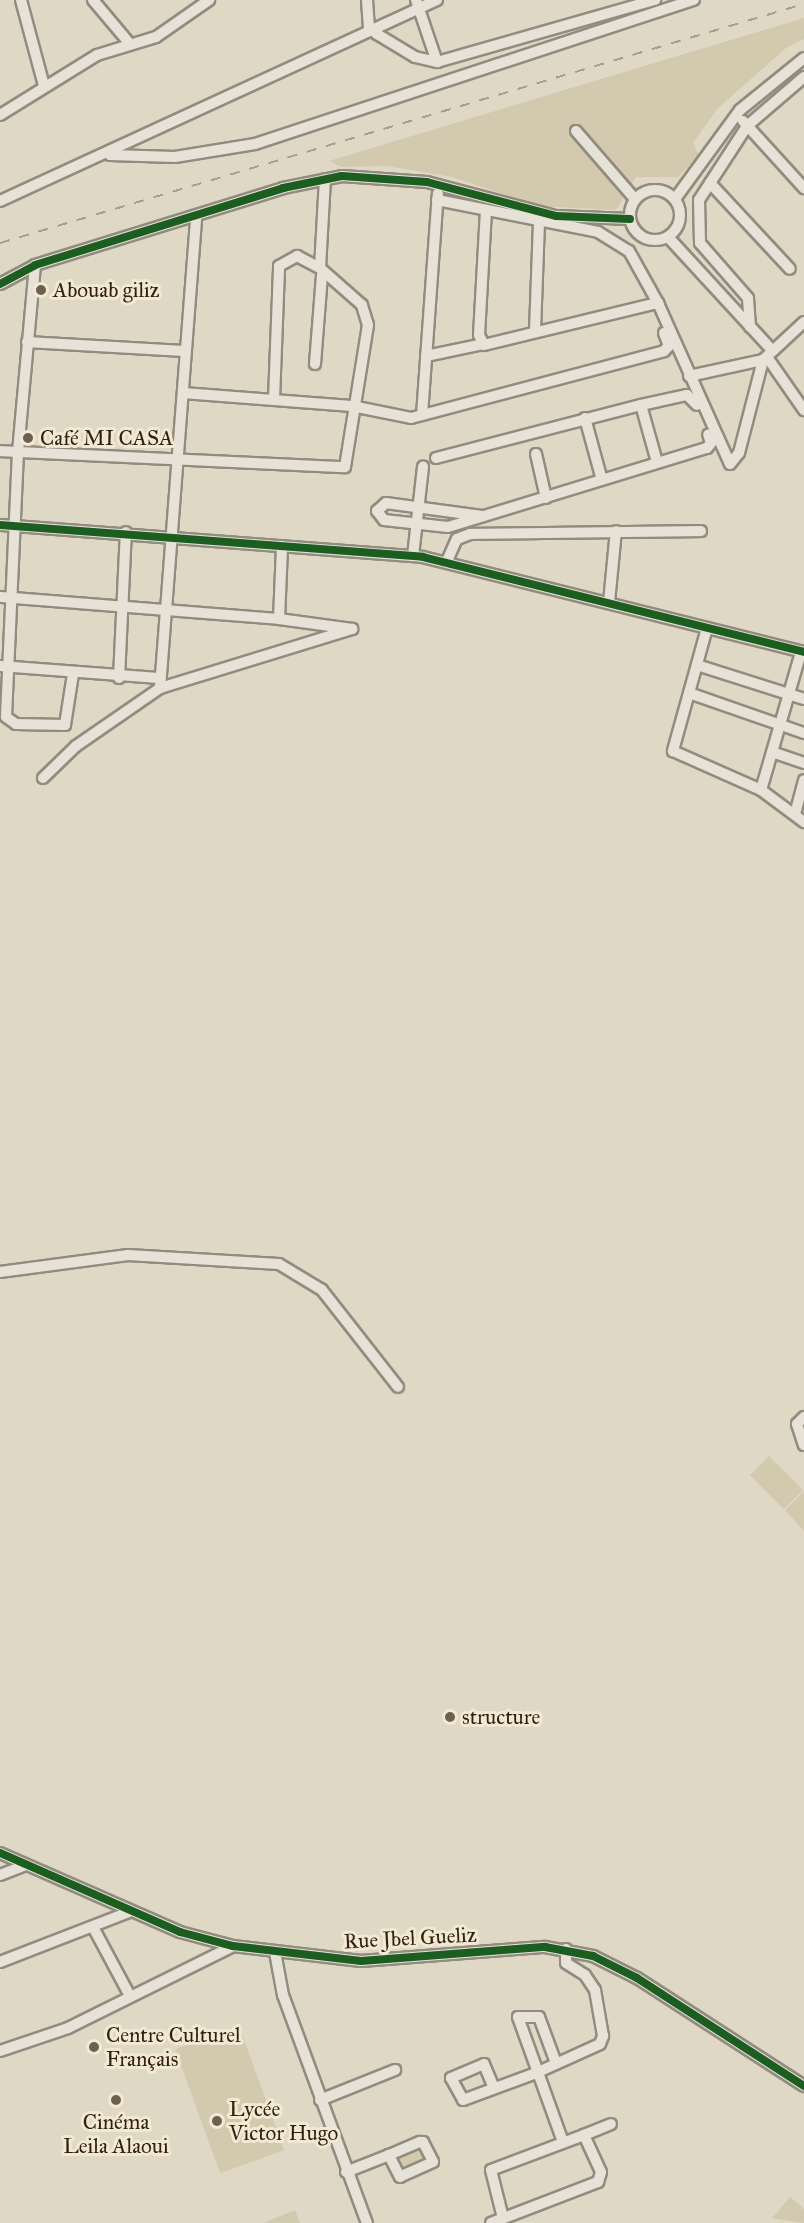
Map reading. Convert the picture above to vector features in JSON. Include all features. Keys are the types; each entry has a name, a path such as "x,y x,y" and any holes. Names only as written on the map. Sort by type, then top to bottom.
{"street":[{"path":"21,0 44,86"},
{"path":"93,0 130,44"},
{"path":"0,115 97,55 156,37 209,0"},
{"path":"367,0 369,27"},
{"path":"0,201 110,155 417,4 436,0"},
{"path":"369,27 403,51 437,62 655,0"},
{"path":"110,155 175,157 230,150 399,100 694,0"},
{"path":"417,4 437,62"},
{"path":"675,199 737,115 776,76 804,58"},
{"path":"776,76 785,89"},
{"path":"750,327 750,303 699,239 699,200 747,126 785,89 804,77"},
{"path":"737,115 804,188"},
{"path":"576,131 635,199"},
{"path":"0,284 34,266 325,179 360,176 440,185 550,215 630,219"},
{"path":"315,364 325,179"},
{"path":"710,183 790,269"},
{"path":"422,415 437,200 440,185"},
{"path":"635,199 655,190 675,199"},
{"path":"635,199 630,219 642,237 668,237 750,327 804,410"},
{"path":"668,237 680,217 675,199"},
{"path":"437,200 539,224 598,232 624,245 656,304 732,464 767,355"},
{"path":"483,344 486,210"},
{"path":"159,683 196,216"},
{"path":"535,331 539,224"},
{"path":"0,451 341,470 348,464 352,406 364,357 366,314 347,291 297,256 279,266 274,399"},
{"path":"34,266 18,452 16,526 6,597 3,666 5,715 16,724 68,723 73,674"},
{"path":"712,285 725,273"},
{"path":"426,356 656,304"},
{"path":"183,393 352,406 411,418 664,351 668,342 656,304"},
{"path":"689,376 767,355 804,322"},
{"path":"27,342 184,351"},
{"path":"436,458 585,418 687,394 696,400 711,441 707,448 448,527 384,520 377,512 386,503 418,505 482,516"},
{"path":"641,405 657,462"},
{"path":"585,418 602,480"},
{"path":"536,454 546,498"},
{"path":"413,556 423,467"},
{"path":"0,525 126,532 172,538 413,556 447,561 802,652 761,790"},
{"path":"609,602 616,531"},
{"path":"447,561 457,539 470,534 701,531"},
{"path":"119,678 126,532"},
{"path":"279,620 282,546"},
{"path":"6,597 166,608 352,630 159,683 76,746 43,778"},
{"path":"707,628 674,753 761,790 804,822"},
{"path":"697,665 804,699"},
{"path":"3,666 159,683"},
{"path":"689,693 804,733"},
{"path":"772,752 804,763"},
{"path":"795,814 804,780"},
{"path":"0,1272 128,1255 279,1264 322,1290 398,1386"},
{"path":"804,1416 797,1424 804,1445"},
{"name":"Rue Jbel Gueliz","path":"0,1853 24,1866 129,1912 233,1946 361,1962 566,1949 623,1969 804,2086"},
{"path":"0,1875 24,1866"},
{"path":"0,1962 129,1912"},
{"path":"93,1927 130,1996"},
{"path":"0,2051 68,2028 233,1946"},
{"path":"494,2088 536,2073 600,2044 603,2036 595,1990 585,1975 566,1963 566,1949"},
{"path":"275,1952 283,1995 346,2172 367,2223"},
{"path":"556,2063 539,2017 521,2015 516,2022 563,2142"},
{"path":"320,2100 395,2070"},
{"path":"503,2218 491,2170 611,2124"},
{"path":"491,2223 598,2182 601,2172 584,2135"},
{"path":"346,2172 389,2155"}],"shaded area":[{"path":"804,18 804,39 786,48 717,109 693,143 699,155 678,177 636,177 616,210 538,206 452,177 387,166 341,167 329,161"},
{"path":"769,1456 803,1490 784,1509 750,1475"},
{"path":"804,1491 804,1531 785,1510"},
{"path":"239,2026 284,2150 220,2173 175,2049"},
{"path":"422,2143 429,2160 402,2171 395,2154"},
{"path":"790,2197 804,2209 804,2223 772,2218"},
{"path":"295,2210 300,2223 263,2223"}],"railway":[{"path":"0,243 804,4"}],"cycle path":[{"path":"0,284 35,265 283,188 342,176 427,182 556,216 630,219"},
{"path":"0,525 423,557 804,652"},
{"path":"0,1853 180,1932 233,1946 361,1961 545,1947 593,1956 637,1978 804,2086"}],"place":[{"name":"Abouab giliz","path":"41,290"},
{"name":"Café MI CASA","path":"28,438"},
{"name":"structure","path":"450,1717"},
{"name":"Centre Culturel Français","path":"94,2047"},
{"name":"Cinéma Leila Alaoui","path":"116,2100"},
{"name":"Lycée Victor Hugo","path":"217,2121"}]}
